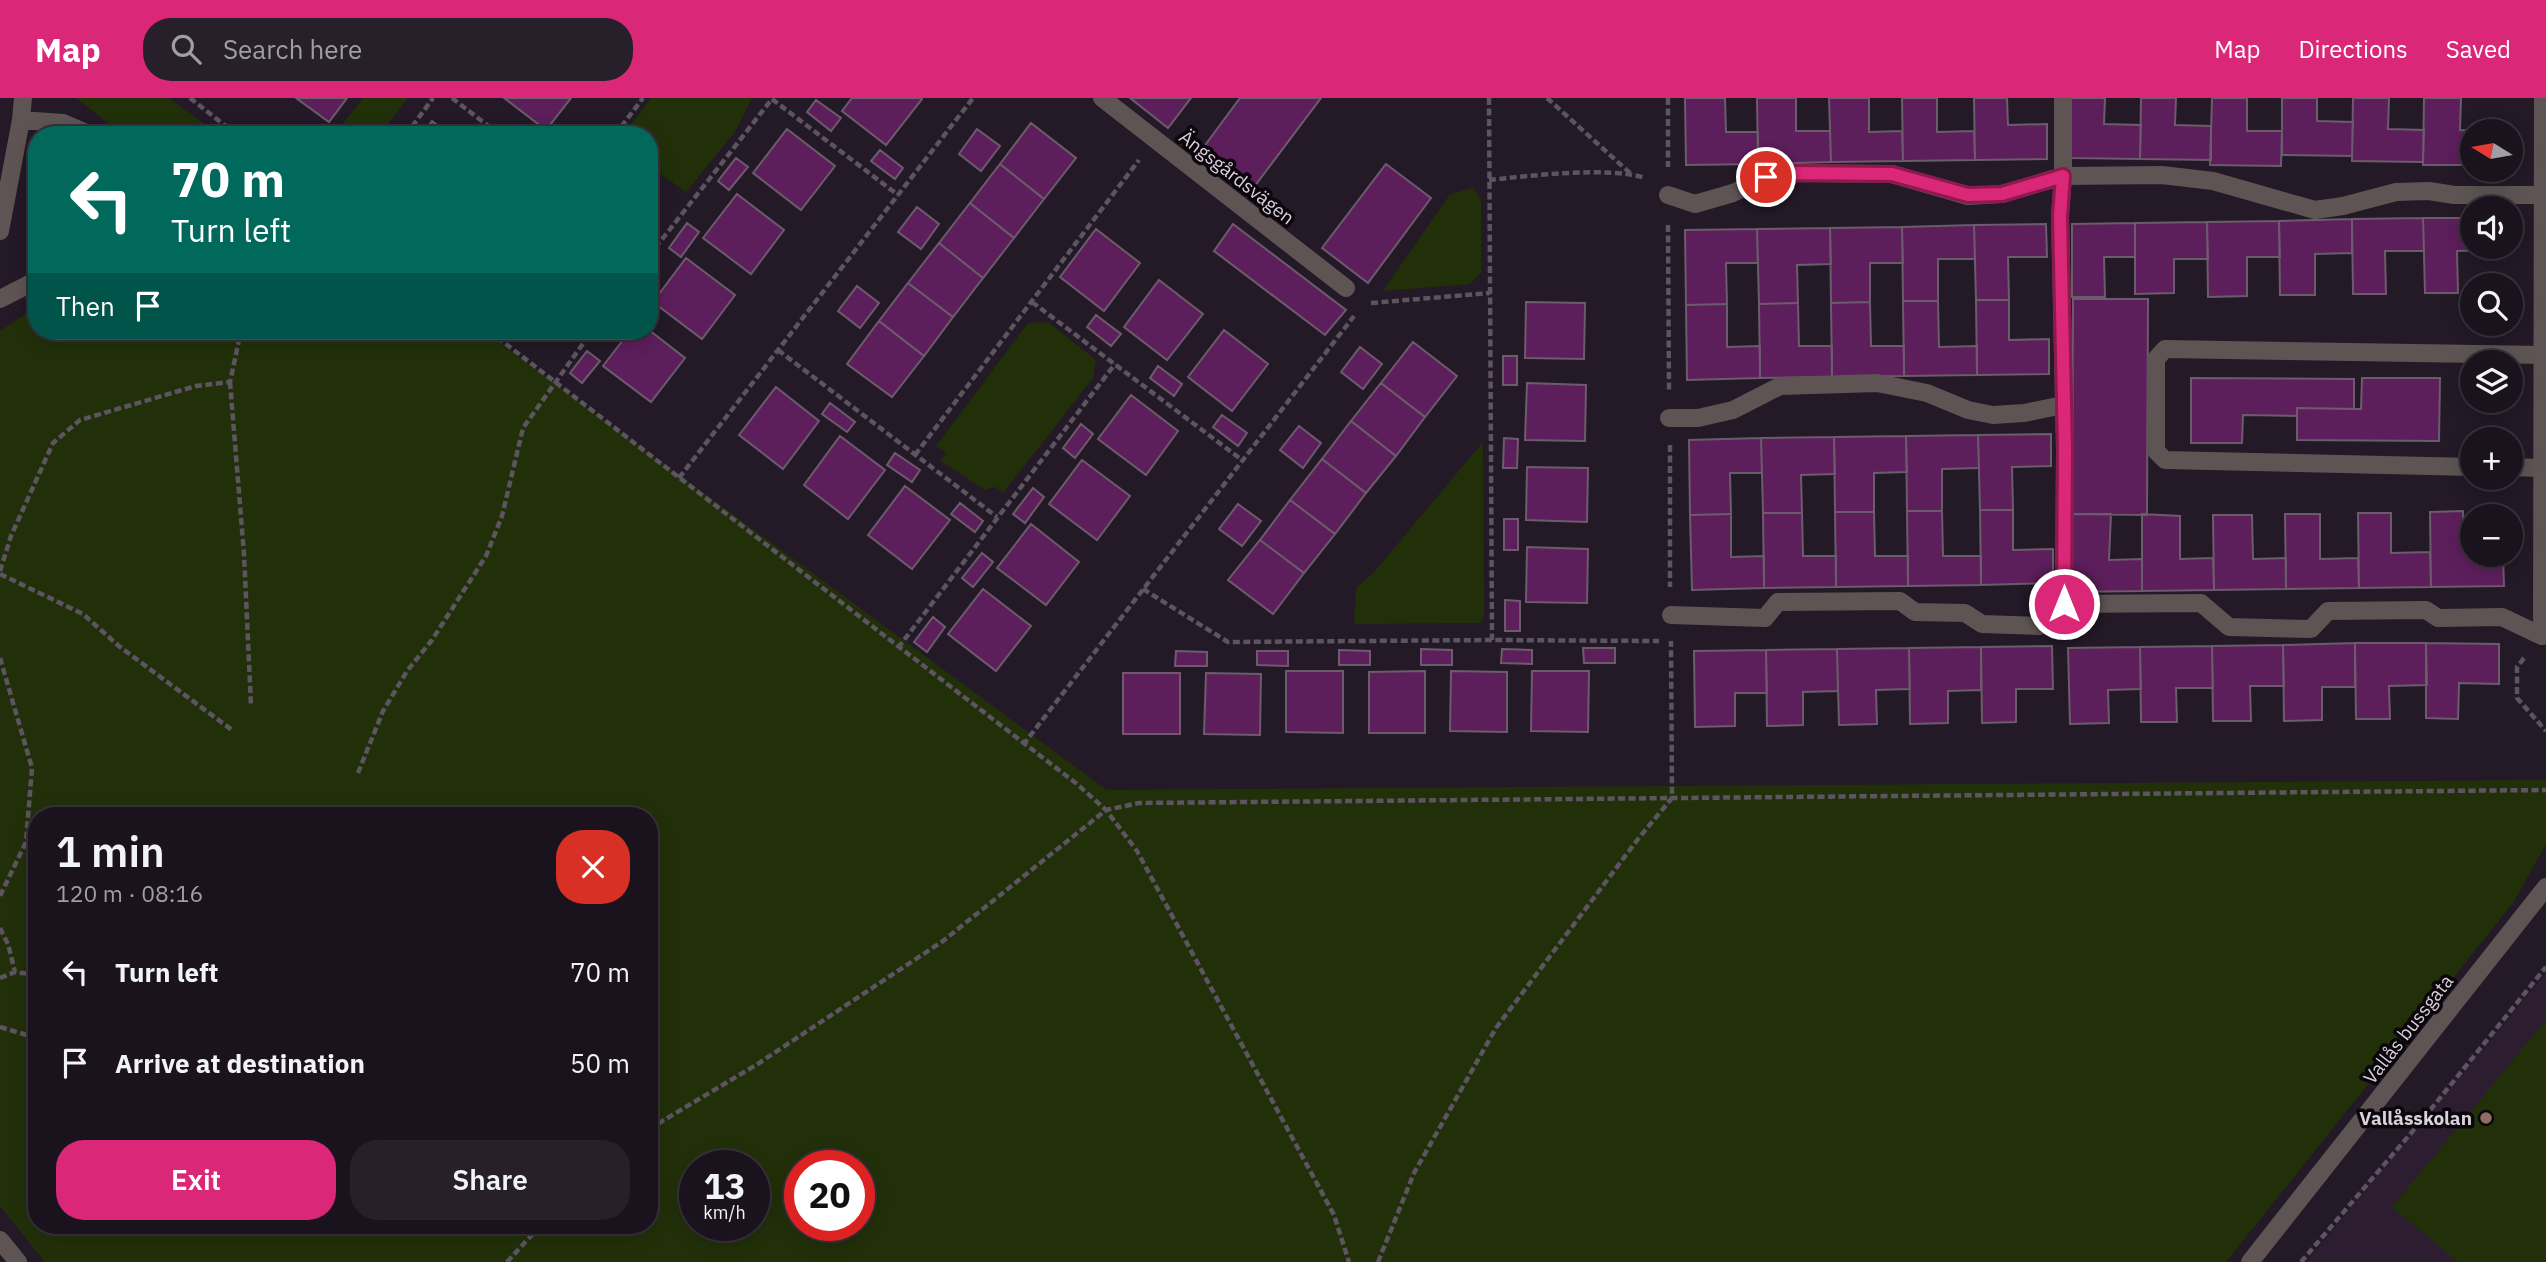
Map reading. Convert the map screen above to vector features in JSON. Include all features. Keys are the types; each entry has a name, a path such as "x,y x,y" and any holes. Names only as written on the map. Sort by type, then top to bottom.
{"street":[{"path":"0,231 22,120 23,98"},
{"name":"Ängsgårdsvägen","path":"1101,98 1346,288"},
{"path":"2063,98 2060,216 2068,358 2063,405 2069,449 2064,604"},
{"path":"1671,615 1765,618 1778,602 1900,601 1915,612 1965,612 1982,624 2039,626 2064,604 2201,603 2229,627 2311,629 2328,611 2426,610 2438,618 2502,617 2542,636 2543,98"},
{"path":"22,120 63,123 70,126"},
{"path":"1668,195 1695,204 1733,193 1766,177 1793,173 1892,174 1968,195 2002,194 2063,176 2162,175 2213,181 2315,210 2405,191 2454,195 2544,195"},
{"path":"0,299 28,285"},
{"path":"2460,467 2165,460 2152,451 2152,359 2165,349 2543,355"},
{"path":"1670,418 1698,418 1733,410 1780,386 1877,383 1927,393 1968,410 1993,415 2024,414 2063,405"},
{"path":"2523,467 2543,468"},
{"name":"Vallås bussgata","path":"2250,1262 2546,887"},
{"path":"0,1240 18,1262"}],"path":[{"path":"190,98 226,126"},
{"path":"412,126 433,98"},
{"path":"452,98 488,126"},
{"path":"622,126 643,98"},
{"path":"658,242 772,98 898,195"},
{"path":"680,478 973,98"},
{"path":"1489,98 1492,640"},
{"path":"1547,98 1631,173 1652,181 1668,195"},
{"path":"915,455 1155,140"},
{"path":"1489,180 1631,173"},
{"path":"1364,304 1490,293"},
{"path":"1032,302 1242,460"},
{"path":"1023,745 1356,314"},
{"path":"239,340 230,382 244,554 251,705"},
{"path":"500,340 1077,784 1106,810 1137,851 1334,1215 1349,1262"},
{"path":"358,773 383,711 407,671 432,640 486,556 502,516 523,428 585,340"},
{"path":"778,350 997,517"},
{"path":"898,648 1115,364"},
{"path":"230,382 196,386 80,420 53,443 11,536 0,572 83,614 120,647 232,730"},
{"path":"1143,589 1228,642 1671,642"},
{"path":"2542,636 2517,667 2517,698 2546,731"},
{"path":"0,658 32,768 29,807"},
{"path":"658,1124 755,1065 943,941 1106,810 1139,803 2546,790"},
{"path":"1378,1262 1414,1173 1496,1028 1672,798"},
{"path":"0,896 26,842 28,817"},
{"path":"0,928 8,944 15,972"},
{"path":"2301,1262 2423,1119 2546,967"},
{"path":"0,978 15,972 28,974"},
{"path":"0,1027 28,1035"},
{"path":"507,1262 533,1234"}],"shaded area":[{"name":"Vallåsskolan","path":"2546,973 2546,1262 2306,1262"}],"green space":[{"path":"76,98 169,98 207,126 112,126"},
{"path":"363,98 408,98 386,126 341,126"},
{"path":"651,98 752,98 735,132 686,192 658,174 658,126 629,126"},
{"path":"1473,188 1481,199 1481,272 1470,284 1383,291 1450,194"},
{"path":"28,312 28,340 496,340 1107,790 2546,780 2546,844 2513,903 2226,1262 45,1262 0,1206 0,331"},
{"path":"1048,322 1096,360 1093,378 1003,493 995,487 985,490 941,461 946,453 936,446 1028,323"},
{"path":"1483,442 1484,616 1480,623 1354,624 1356,588 1375,571"},
{"name":"Vallåsskolan","path":"2546,1020 2546,1262 2458,1262 2392,1207"}],"building":[{"path":"296,98 347,98 329,122"},
{"path":"504,98 571,98 549,126 541,126"},
{"path":"852,98 922,99 886,145 842,111"},
{"path":"1130,98 1191,98 1168,128"},
{"path":"1240,98 1321,98 1251,191 1200,152"},
{"path":"1685,98 1725,98 1726,132 1758,132 1758,164 1686,165"},
{"path":"1757,98 1796,98 1796,131 1830,131 1831,162 1758,164"},
{"path":"1829,98 1869,98 1869,132 1902,131 1903,161 1831,162"},
{"path":"1902,98 1937,98 1937,132 1974,131 1975,160 1903,161"},
{"path":"1974,98 2007,98 2008,125 2047,124 2047,159 1975,160"},
{"path":"2071,98 2105,98 2104,124 2141,125 2140,159 2070,158"},
{"path":"2141,98 2176,98 2175,125 2211,126 2211,160 2140,159"},
{"path":"2212,98 2247,98 2247,131 2282,131 2281,166 2210,165"},
{"path":"2282,98 2317,98 2317,121 2353,122 2352,156 2282,155"},
{"path":"2353,98 2389,98 2388,129 2424,130 2423,162 2352,161"},
{"path":"2424,98 2461,98 2460,165 2423,165"},
{"path":"816,100 841,118 831,131 807,112"},
{"path":"1031,123 1076,158 1044,199 1000,164"},
{"path":"787,129 835,166 801,210 753,173"},
{"path":"977,129 1000,146 981,171 959,154"},
{"path":"880,150 903,168 895,179 871,161"},
{"path":"736,158 748,167 729,190 718,181"},
{"path":"1000,164 1044,199 1014,238 970,203"},
{"path":"1386,164 1431,198 1368,283 1322,248"},
{"path":"737,194 784,230 751,274 703,238"},
{"path":"970,203 1014,238 983,278 939,243"},
{"path":"917,207 939,224 921,249 898,232"},
{"path":"2423,218 2460,218 2460,251 2457,251 2458,293 2425,293"},
{"path":"2423,218 2424,251 2385,251 2386,294 2353,294 2352,219"},
{"path":"2352,219 2352,253 2315,254 2315,295 2280,295 2279,221"},
{"path":"2279,221 2280,257 2247,257 2247,296 2208,297 2207,222"},
{"path":"2207,222 2208,259 2174,259 2174,293 2135,294 2135,223"},
{"path":"687,223 699,232 681,257 669,248"},
{"path":"2135,223 2135,257 2104,257 2105,297 2072,297 2072,224"},
{"path":"1233,224 1346,310 1325,335 1214,251"},
{"path":"2046,224 2047,257 2008,257 2009,300 1976,300 1974,225"},
{"path":"1974,225 1975,259 1938,259 1938,301 1903,301 1902,227"},
{"path":"1902,227 1903,263 1870,263 1870,302 1831,303 1830,228"},
{"path":"1830,228 1831,264 1797,265 1798,303 1759,304 1757,229"},
{"path":"1096,229 1140,263 1104,311 1060,277"},
{"path":"1757,229 1758,263 1726,263 1727,304 1686,305 1685,230"},
{"path":"939,243 983,278 953,317 908,283"},
{"path":"686,258 735,295 702,339 658,306 658,295"},
{"path":"1159,280 1203,314 1167,360 1124,327"},
{"path":"908,283 953,317 924,356 879,321"},
{"path":"857,286 879,303 860,328 838,311"},
{"path":"2073,299 2148,299 2147,515 2072,514"},
{"path":"1976,300 2009,300 2009,340 2049,339 2049,374 1977,375"},
{"path":"1903,301 1938,301 1939,347 1977,346 1977,375 1904,376"},
{"path":"1526,302 1585,303 1584,359 1525,358"},
{"path":"1870,302 1871,346 1904,346 1904,376 1832,377 1831,303"},
{"path":"1798,303 1799,346 1832,346 1832,377 1760,378 1759,304"},
{"path":"1727,304 1727,347 1760,346 1760,378 1687,380 1686,305"},
{"path":"1096,315 1121,334 1111,346 1087,327"},
{"path":"879,321 924,356 892,397 847,364"},
{"path":"1224,330 1268,364 1232,411 1188,377"},
{"path":"658,337 685,358 651,402 603,366 623,340 658,340"},
{"path":"1413,342 1457,376 1425,417 1381,383"},
{"path":"1360,347 1382,364 1363,389 1341,372"},
{"path":"587,351 600,361 582,383 570,373"},
{"path":"1503,356 1517,356 1517,385 1503,385"},
{"path":"1158,366 1182,384 1174,396 1150,378"},
{"path":"2191,378 2354,379 2354,409 2297,408 2297,416 2243,415 2242,443 2191,443"},
{"path":"2362,378 2440,378 2439,441 2297,440 2297,408 2361,409"},
{"path":"1381,383 1425,417 1396,456 1351,421"},
{"path":"1527,383 1586,385 1585,441 1525,440"},
{"path":"776,387 819,421 783,469 739,435"},
{"path":"1131,395 1178,431 1146,475 1098,439"},
{"path":"830,403 855,422 847,432 822,414"},
{"path":"1222,415 1247,433 1238,446 1213,427"},
{"path":"1351,421 1396,456 1366,493 1322,459"},
{"path":"1081,424 1093,434 1075,458 1063,448"},
{"path":"1299,426 1321,443 1303,468 1280,450"},
{"path":"2051,434 2051,466 2012,467 2013,510 1980,510 1978,435"},
{"path":"1978,435 1979,468 1942,469 1942,511 1907,511 1906,436"},
{"path":"840,436 885,470 848,519 804,485"},
{"path":"1906,436 1907,472 1874,473 1874,512 1835,512 1834,437"},
{"path":"1834,437 1835,474 1801,475 1802,513 1763,513 1761,438"},
{"path":"1504,438 1518,439 1517,468 1503,468"},
{"path":"1761,438 1762,473 1730,473 1731,514 1690,515 1689,440"},
{"path":"895,453 920,470 912,482 887,465"},
{"path":"1322,459 1366,493 1335,534 1290,500"},
{"path":"1082,460 1130,496 1097,540 1049,504"},
{"path":"1527,467 1588,468 1587,522 1526,520"},
{"path":"905,486 950,520 912,569 868,535"},
{"path":"1033,488 1044,497 1025,523 1013,514"},
{"path":"1290,500 1335,534 1304,573 1260,540"},
{"path":"960,503 983,521 975,532 951,514"},
{"path":"1238,504 1261,521 1242,546 1219,529"},
{"path":"1980,510 2013,510 2013,550 2053,549 2053,583 1981,585"},
{"path":"1907,511 1942,511 1943,556 1981,556 1981,585 1908,586"},
{"path":"2460,511 2460,567 2503,567 2504,586 2431,587 2430,512"},
{"path":"1835,512 1874,512 1875,556 1908,556 1908,586 1836,587"},
{"path":"1763,513 1802,513 1803,556 1836,556 1836,587 1764,588"},
{"path":"2358,513 2391,513 2391,553 2430,552 2431,587 2359,588"},
{"path":"1731,514 1731,557 1764,556 1764,588 1692,590 1690,515"},
{"path":"2072,514 2111,514 2109,560 2142,559 2142,591 2069,592"},
{"path":"2142,514 2180,516 2180,559 2213,558 2214,590 2142,591"},
{"path":"2285,514 2320,514 2320,559 2358,558 2359,588 2286,589"},
{"path":"2213,515 2252,515 2253,559 2286,558 2286,589 2214,590"},
{"path":"1504,519 1518,519 1518,550 1504,550"},
{"path":"1031,524 1079,562 1046,605 997,568"},
{"path":"1260,540 1304,573 1273,614 1228,580"},
{"path":"1527,547 1588,549 1587,603 1526,602"},
{"path":"982,553 993,562 973,587 962,578"},
{"path":"983,589 1031,626 996,671 948,634"},
{"path":"1505,600 1520,601 1520,631 1505,631"},
{"path":"933,617 945,627 927,652 914,642"},
{"path":"2355,643 2426,643 2427,685 2389,686 2390,719 2356,719"},
{"path":"2355,643 2355,687 2322,687 2322,720 2284,721 2283,645"},
{"path":"2426,643 2499,644 2499,684 2459,683 2458,719 2426,718"},
{"path":"2283,645 2284,686 2250,686 2251,721 2213,721 2212,646"},
{"path":"2052,646 2053,689 2016,689 2016,722 1982,723 1981,647"},
{"path":"2212,646 2213,688 2176,688 2177,722 2141,722 2140,647"},
{"path":"1981,647 1981,690 1948,691 1948,723 1910,724 1909,648"},
{"path":"2140,647 2141,689 2108,690 2109,723 2070,724 2068,648"},
{"path":"1583,648 1615,648 1615,663 1584,663"},
{"path":"1909,648 1910,689 1876,690 1877,724 1839,725 1837,649"},
{"path":"1421,649 1452,650 1452,665 1421,665"},
{"path":"1502,649 1532,650 1532,664 1501,663"},
{"path":"1837,649 1838,691 1803,692 1803,725 1767,726 1766,650"},
{"path":"1339,650 1370,651 1370,665 1339,665"},
{"path":"1766,650 1767,693 1735,693 1735,726 1695,727 1694,651"},
{"path":"1176,651 1207,652 1207,666 1175,666"},
{"path":"1257,651 1288,651 1288,666 1257,665"},
{"path":"1286,671 1343,671 1343,733 1286,732"},
{"path":"1425,671 1425,733 1369,733 1369,672"},
{"path":"1451,671 1507,672 1507,732 1450,731"},
{"path":"1532,671 1589,671 1588,732 1531,731"},
{"path":"1123,673 1180,673 1180,734 1123,734"},
{"path":"1206,673 1261,674 1260,735 1204,734"}],"place":[{"name":"Vallåsskolan","path":"2486,1118"}],"route":[{"path":"1766,177 1793,173 1892,174 1968,195 2002,194 2063,176 2060,216 2065,449 2064,604"}]}
